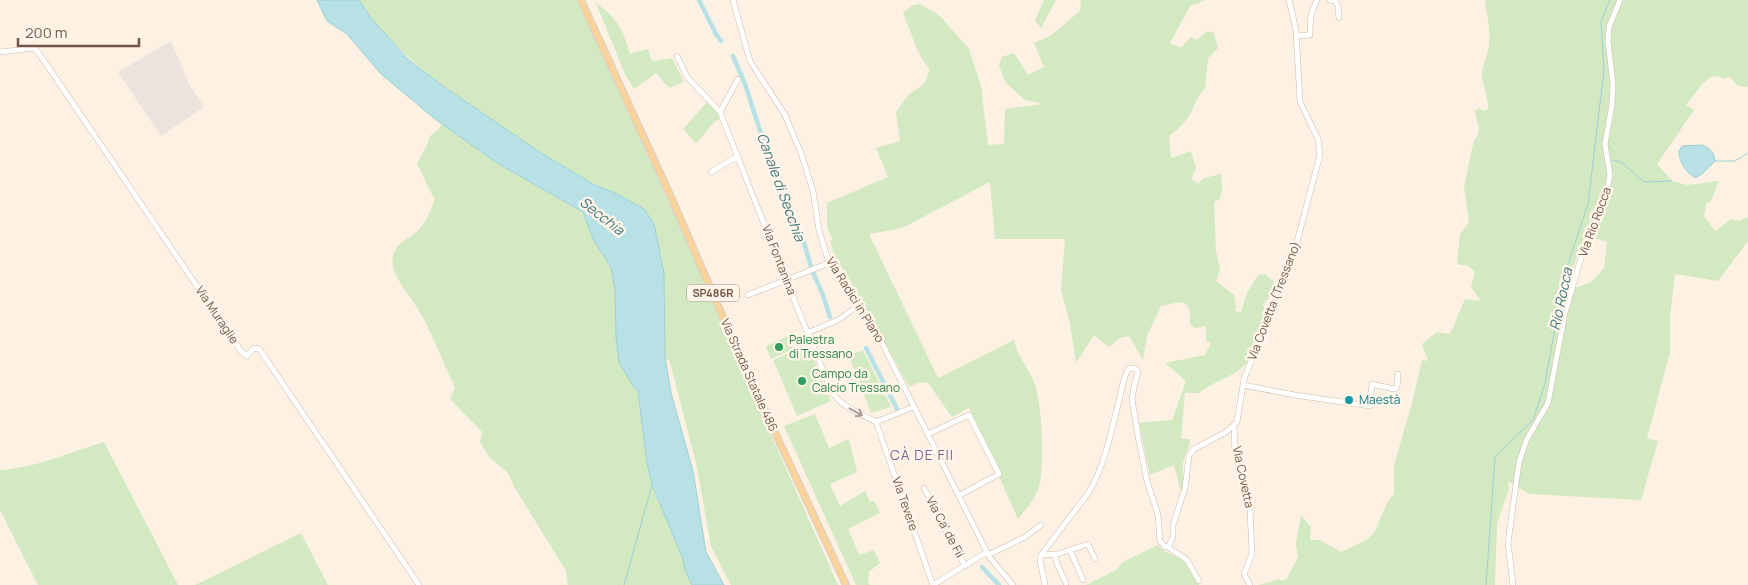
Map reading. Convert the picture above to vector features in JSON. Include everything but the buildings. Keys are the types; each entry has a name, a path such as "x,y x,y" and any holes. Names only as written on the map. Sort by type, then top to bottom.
{"main road":[{"name":"Via Strada Statale 486","path":"582,0 671,197 750,379 846,585"}],"street":[{"name":"Via Radici in Piano","path":"733,0 750,61 785,115 801,153 813,190 819,230 829,263 878,335 988,554 1013,585"},
{"path":"1289,0 1296,36 1310,34 1310,17 1317,0"},
{"path":"1330,0 1335,1 1338,6 1340,18"},
{"name":"Via Rio Rocca","path":"1513,585 1508,543 1520,462 1527,439 1548,403 1564,313 1581,258 1593,232 1609,183 1610,175 1605,144 1612,105 1608,40 1609,27 1620,0"},
{"name":"Via Covetta (Tressano)","path":"1234,426 1238,418 1243,385 1293,257 1320,155 1318,139 1300,102 1296,36"},
{"name":"Via Muraglie","path":"0,52 34,48 241,351 248,356 254,348 262,353 419,585"},
{"path":"677,56 687,77 720,112 738,79"},
{"name":"Via Fontanina","path":"720,112 807,333 836,399 876,422"},
{"path":"712,172 738,156"},
{"path":"748,295 829,263"},
{"path":"807,333 838,320 858,306"},
{"path":"1045,585 1040,560 1041,555 1095,482 1102,463 1127,370 1131,367 1138,372 1132,399 1144,467 1158,514 1160,541 1162,545 1187,560 1199,581"},
{"path":"1243,385 1296,396 1370,406 1372,384 1394,389 1398,387 1398,374"},
{"path":"876,422 913,407"},
{"path":"928,434 969,415 999,474 960,495"},
{"name":"Via Tevere","path":"876,422 933,585"},
{"path":"1168,547 1173,537 1173,525 1185,488 1188,456 1194,450 1234,426"},
{"name":"Via Covetta","path":"1234,426 1234,452 1250,509 1252,554 1244,574 1250,585"},
{"name":"Via Ca' de Fii","path":"924,488 965,566"},
{"name":"Via Ca' de Fii","path":"933,585 965,566 1025,537 1041,525"},
{"path":"1041,555 1055,555 1088,544 1095,559"},
{"path":"1070,550 1083,580"},
{"path":"1055,555 1066,583"}],"shaded area":[{"path":"171,41 189,84 204,107 161,136 118,72"}],"green space":[{"path":"359,0 577,0 701,273 838,585 731,585 711,546 696,463 670,362 665,357 663,319 665,298 615,193 585,179 556,162 480,112 423,70 389,38"},
{"path":"1044,0 1056,0 1041,28 1035,20"},
{"path":"1081,0 1205,0 1190,6 1170,43 1181,48 1191,37 1197,40 1207,31 1214,33 1218,48 1208,58 1205,88 1187,119 1169,136 1171,158 1191,151 1196,168 1191,179 1198,184 1204,178 1221,174 1222,190 1220,199 1214,202 1216,251 1220,270 1216,281 1234,295 1235,311 1241,312 1247,293 1258,275 1265,274 1274,282 1272,293 1263,305 1268,314 1255,348 1246,364 1235,373 1210,385 1199,393 1185,393 1181,439 1190,439 1183,463 1181,493 1174,465 1150,475 1139,423 1172,420 1186,381 1165,363 1205,355 1211,343 1206,341 1206,326 1195,328 1190,324 1187,305 1180,302 1161,306 1147,336 1143,360 1129,336 1120,338 1109,347 1094,335 1076,363 1070,324 1061,290 1065,239 995,239 990,182 902,228 869,234 938,378 1014,340 1037,392 1041,419 1042,449 1041,476 1038,490 1018,519 969,408 952,417 928,383 920,382 909,387 856,290 834,255 830,241 833,240 827,228 827,203 888,177 876,148 900,141 896,112 908,95 924,84 930,70 919,54 903,13 913,5 920,4 940,16 969,49 981,86 988,145 1004,144 1005,109 1044,104 1025,100 1005,82 999,65 1002,57 1014,53 1028,75 1044,67 1034,43 1050,36 1080,11"},
{"path":"1485,0 1748,0 1748,87 1738,86 1729,76 1725,79 1712,76 1703,83 1686,105 1694,110 1657,164 1672,181 1687,185 1719,181 1711,201 1706,204 1704,216 1715,231 1731,219 1740,221 1748,217 1748,241 1718,281 1675,274 1670,315 1670,352 1647,438 1658,441 1641,500 1529,494 1508,481 1509,489 1497,523 1495,585 1259,585 1276,580 1286,580 1298,557 1296,544 1301,515 1311,527 1310,540 1320,540 1341,552 1366,540 1374,533 1388,501 1394,494 1394,465 1422,360 1428,361 1422,344 1437,332 1450,334 1465,299 1481,301 1471,287 1475,272 1468,266 1457,264 1460,235 1469,222 1464,187 1474,140 1479,129 1475,110 1479,108 1484,111 1488,109 1482,74 1490,39","holes":["1585,235 1607,242 1604,268 1590,283 1577,287 1567,284"]},
{"path":"596,3 610,14 619,25 630,54 648,49 652,61 672,58 684,82 669,88 656,73 634,89 625,74"},
{"path":"707,102 718,113 719,119 712,124 696,143 683,129"},
{"path":"444,121 475,141 477,149 497,163 583,212 594,241 611,267 615,289 616,338 633,386 638,391 647,463 653,489 695,585 568,585 566,571 515,488 508,473 490,458 480,442 482,432 450,399 455,387 426,323 395,274 392,262 393,255 402,242 421,227 435,199 417,164 430,136 438,130"},
{"name":"Palestra di Tressano","path":"788,336 793,349 771,359 766,346"},
{"name":"Campo da Calcio Tressano","path":"808,345 831,401 797,416 773,360"},
{"path":"863,350 891,407 871,413 849,356"},
{"path":"815,414 829,448 849,439 857,472 830,484 840,506 865,491 870,502 874,500 880,513 848,529 859,555 874,550 880,563 869,572 868,582 870,585 856,585 784,426"},
{"path":"104,442 178,585 38,585 0,510 0,470 40,463"},
{"path":"301,533 328,585 195,585"},
{"path":"1158,545 1161,549 1184,561 1199,585 1086,585 1116,570 1123,562"}],"water":[{"name":"Secchia","path":"317,0 359,0 371,18 408,59 443,86 541,153 595,185 615,193 644,209 654,224 664,274 665,357 671,393 693,471 706,552 724,585 692,585 652,485 647,463 638,391 619,362 616,338 615,289 611,267 594,241 583,212 497,163 435,119 381,74 347,34 327,21"},
{"path":"1702,145 1711,151 1715,161 1696,178 1684,167 1679,151 1682,146"}],"waterway":[{"name":"Canale di Secchia","path":"699,0 721,41"},
{"name":"Rio Rocca","path":"1486,585 1495,457 1533,420 1545,383 1565,274 1588,204 1604,70 1601,21 1610,0"},
{"name":"Canale di Secchia","path":"733,56 745,84 764,143 785,191 830,317"},
{"path":"1715,161 1735,161 1748,153"},
{"path":"1612,160 1621,162 1644,182 1672,181"},
{"name":"Canale di Secchia","path":"866,348 898,411"},
{"path":"624,585 652,485"},
{"name":"Canale di Secchia","path":"982,567 999,585"}],"place":[{"name":"Palestra di Tressano","path":"779,347"},
{"name":"Campo da Calcio Tressano","path":"802,381"},
{"name":"Maestà","path":"1349,400"}],"district":[{"name":"CÀ DE FII","path":"922,455"}]}
